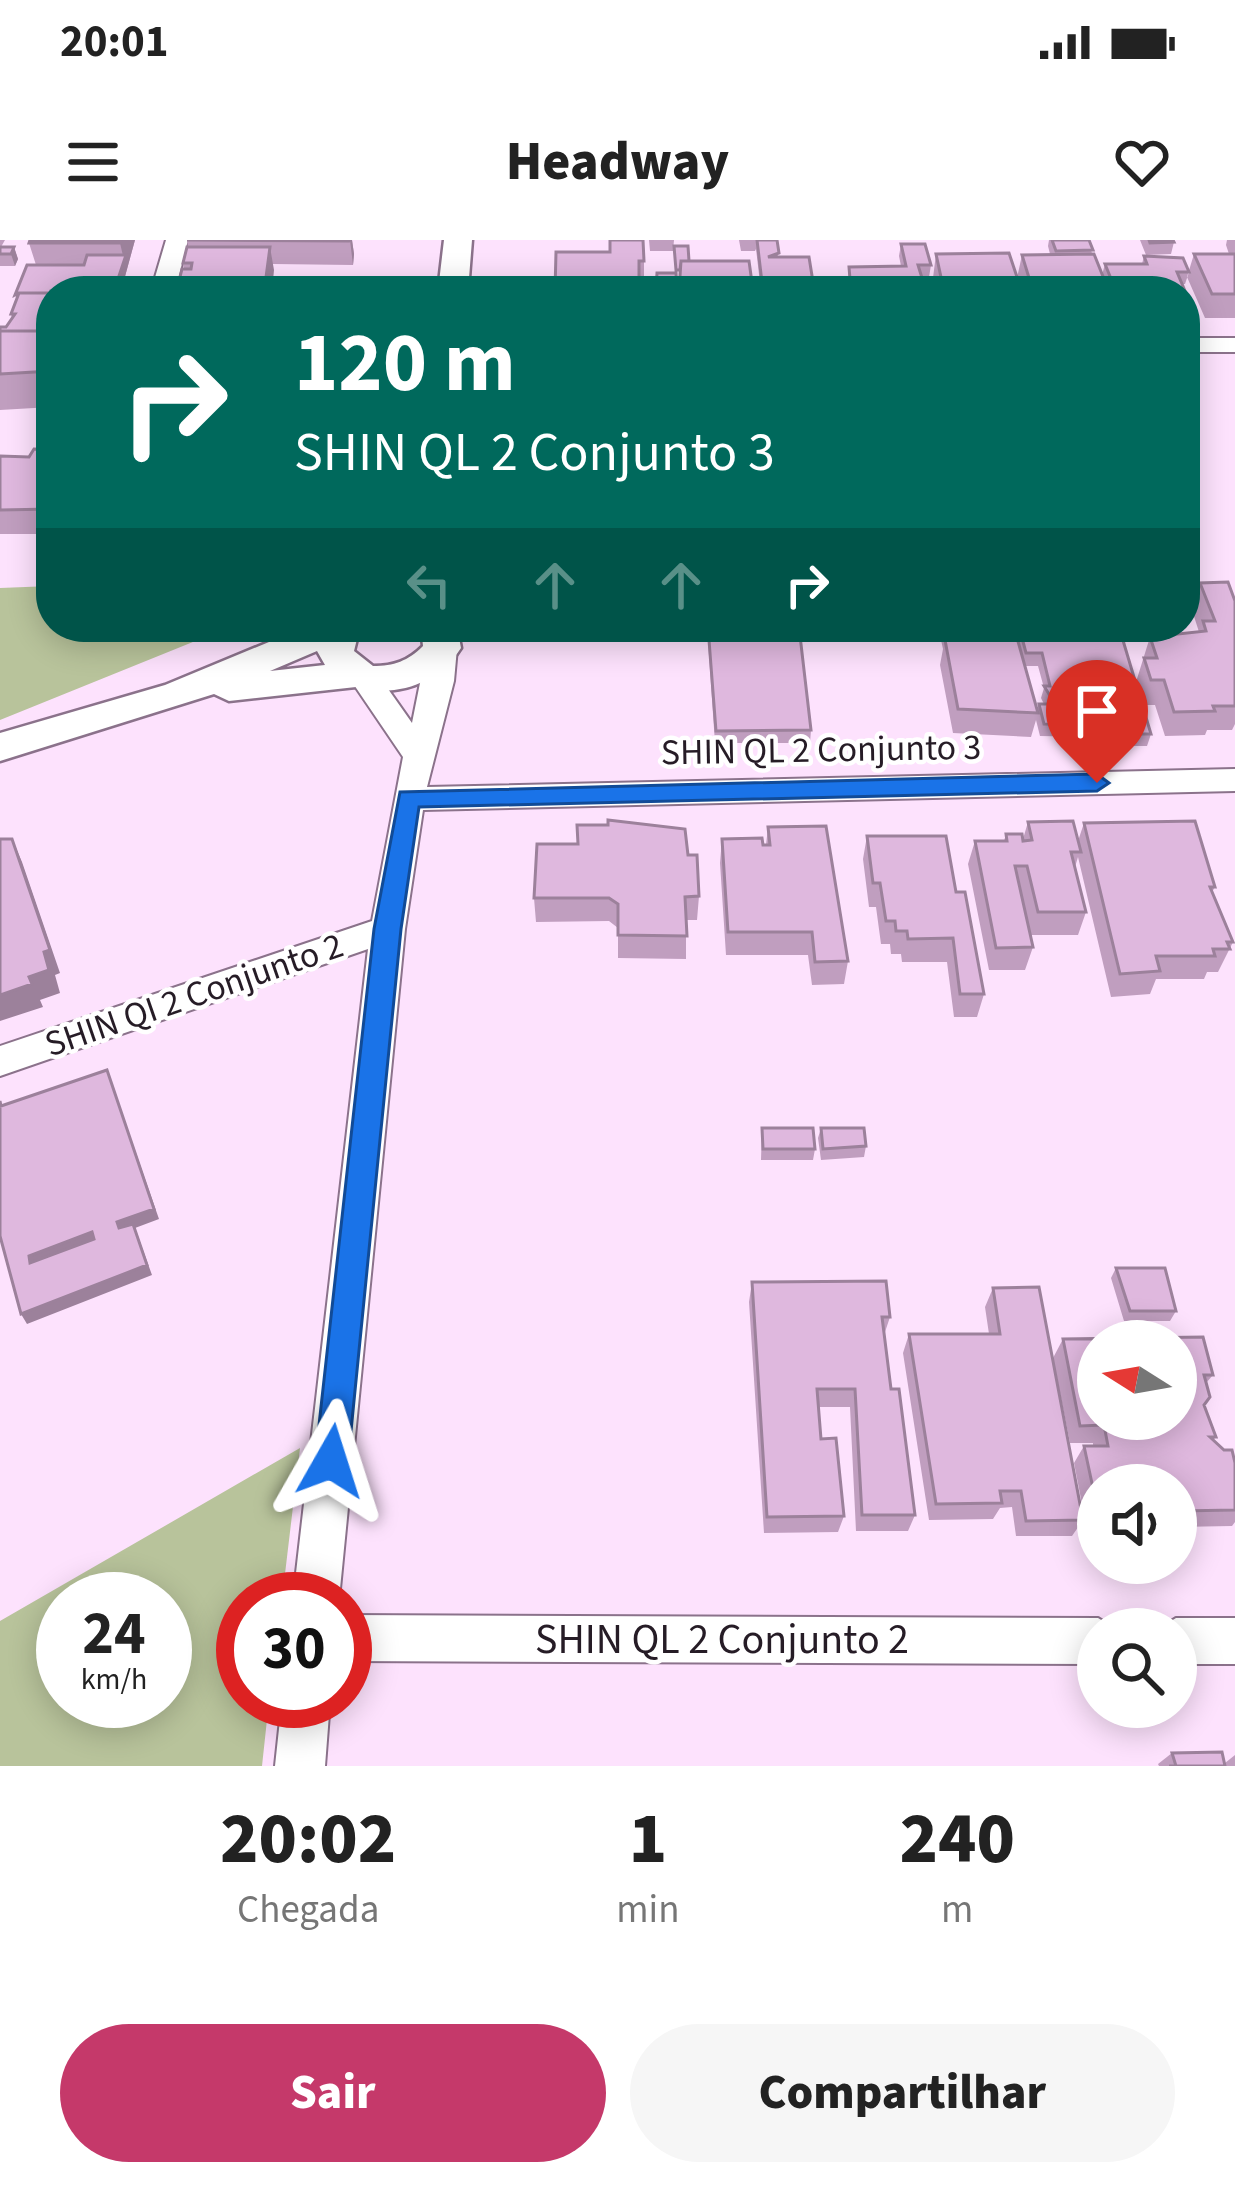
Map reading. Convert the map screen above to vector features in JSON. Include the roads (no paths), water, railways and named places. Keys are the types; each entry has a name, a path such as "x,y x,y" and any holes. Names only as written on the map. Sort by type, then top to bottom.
{"street":[{"path":"167,276 177,240"},
{"path":"454,276 458,240"},
{"path":"1200,345 1235,345"},
{"path":"0,747 179,694 305,642"},
{"path":"337,642 335,652 342,664 359,675 418,754"},
{"path":"179,694 359,675 412,675 431,664 439,642"},
{"path":"319,1572 388,929 408,799 439,681 442,642"},
{"name":"SHIN QL 2 Conjunto 3","path":"408,799 1235,780"},
{"name":"SHIN QI 2 Conjunto 2","path":"0,1060 388,929"},
{"name":"SHIN QL 2 Conjunto 2","path":"372,1639 1077,1641"},
{"path":"1197,1641 1235,1641"},
{"path":"300,1766 304,1728"}]}
